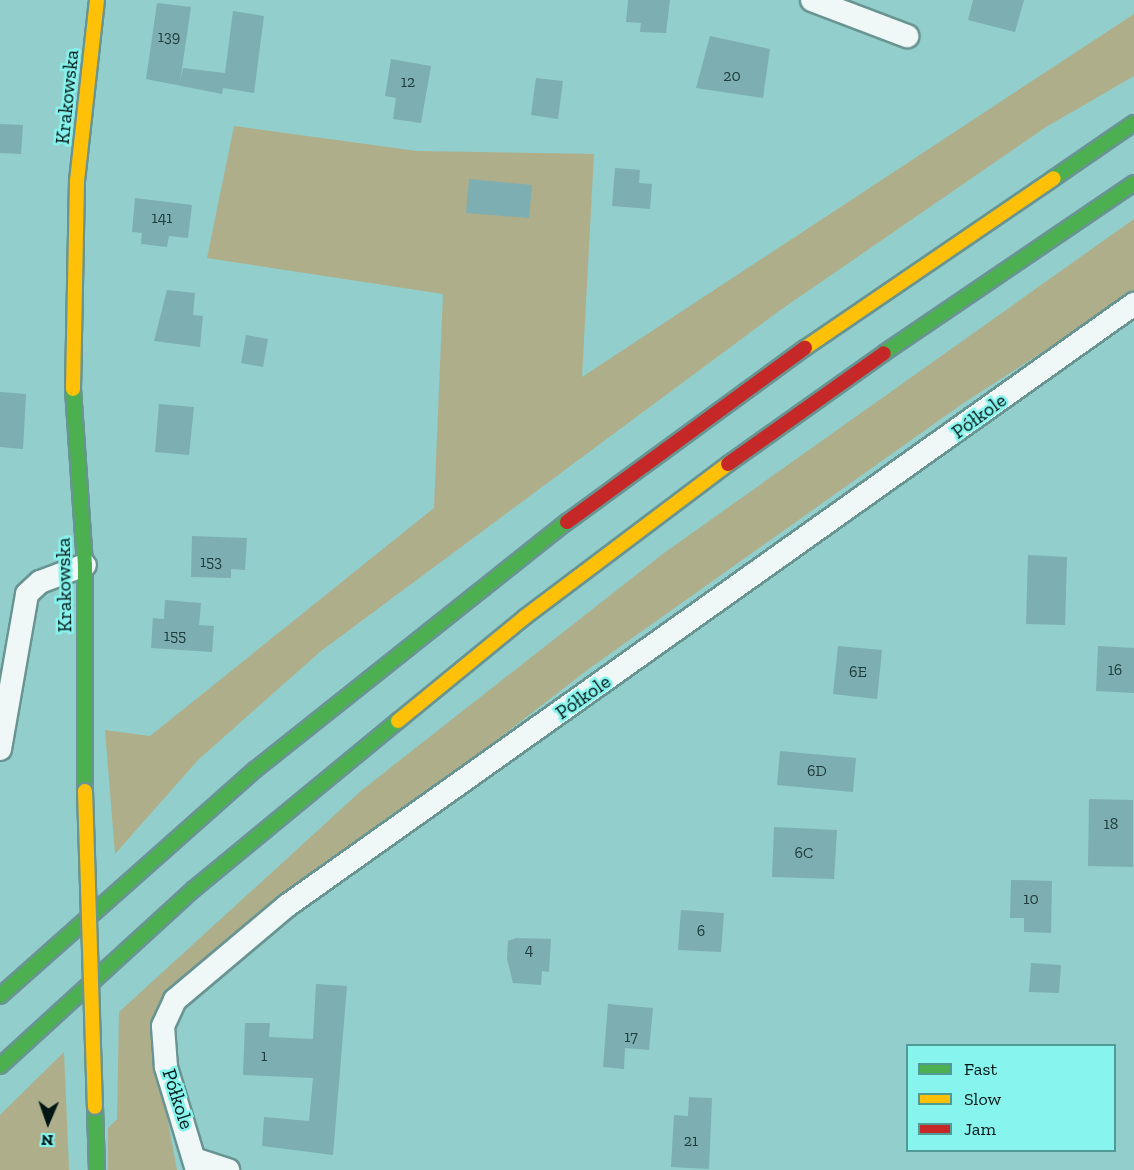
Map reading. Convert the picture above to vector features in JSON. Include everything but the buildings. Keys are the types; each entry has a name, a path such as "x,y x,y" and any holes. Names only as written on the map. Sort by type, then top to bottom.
{"main road":[{"name":"Krakowska","path":"97,0 77,181 71,367 85,565 85,791 97,1170"},
{"path":"0,996 256,770 559,528 824,333 1134,123"},
{"path":"0,1066 203,882 525,617 803,408 1134,183"}],"street":[{"path":"812,0 908,36"},
{"name":"Półkole","path":"197,1165 166,1067 163,1026 175,1000 288,905 1134,304"},
{"path":"0,748 27,594 40,582 85,565"},
{"path":"197,1165 228,1170"}],"green space":[{"path":"1134,14 1134,76 1046,127 779,311 321,651 198,760 115,854 105,730 150,736 434,508 443,294 207,258 234,126 417,151 594,154 582,377"},
{"path":"1134,219 1134,293 962,404 590,668 163,997 156,1027 158,1068 177,1170 108,1170 108,1128 117,1119 119,1012 362,790 664,553"},
{"path":"64,1052 69,1170 0,1170 0,1115"}],"traffic: fast":[{"path":"1054,178 1134,123"},
{"path":"884,353 1134,183"},
{"path":"73,389 85,565 85,791"},
{"path":"0,996 256,769 567,522"},
{"path":"0,1066 194,889 398,721"},
{"path":"95,1107 97,1170"}],"traffic: slow":[{"path":"73,389 77,181 97,0"},
{"path":"805,348 1054,178"},
{"path":"398,721 525,617 728,464"},
{"path":"85,791 95,1107"}],"traffic: jam":[{"path":"567,522 805,348"},
{"path":"728,464 884,353"}]}
